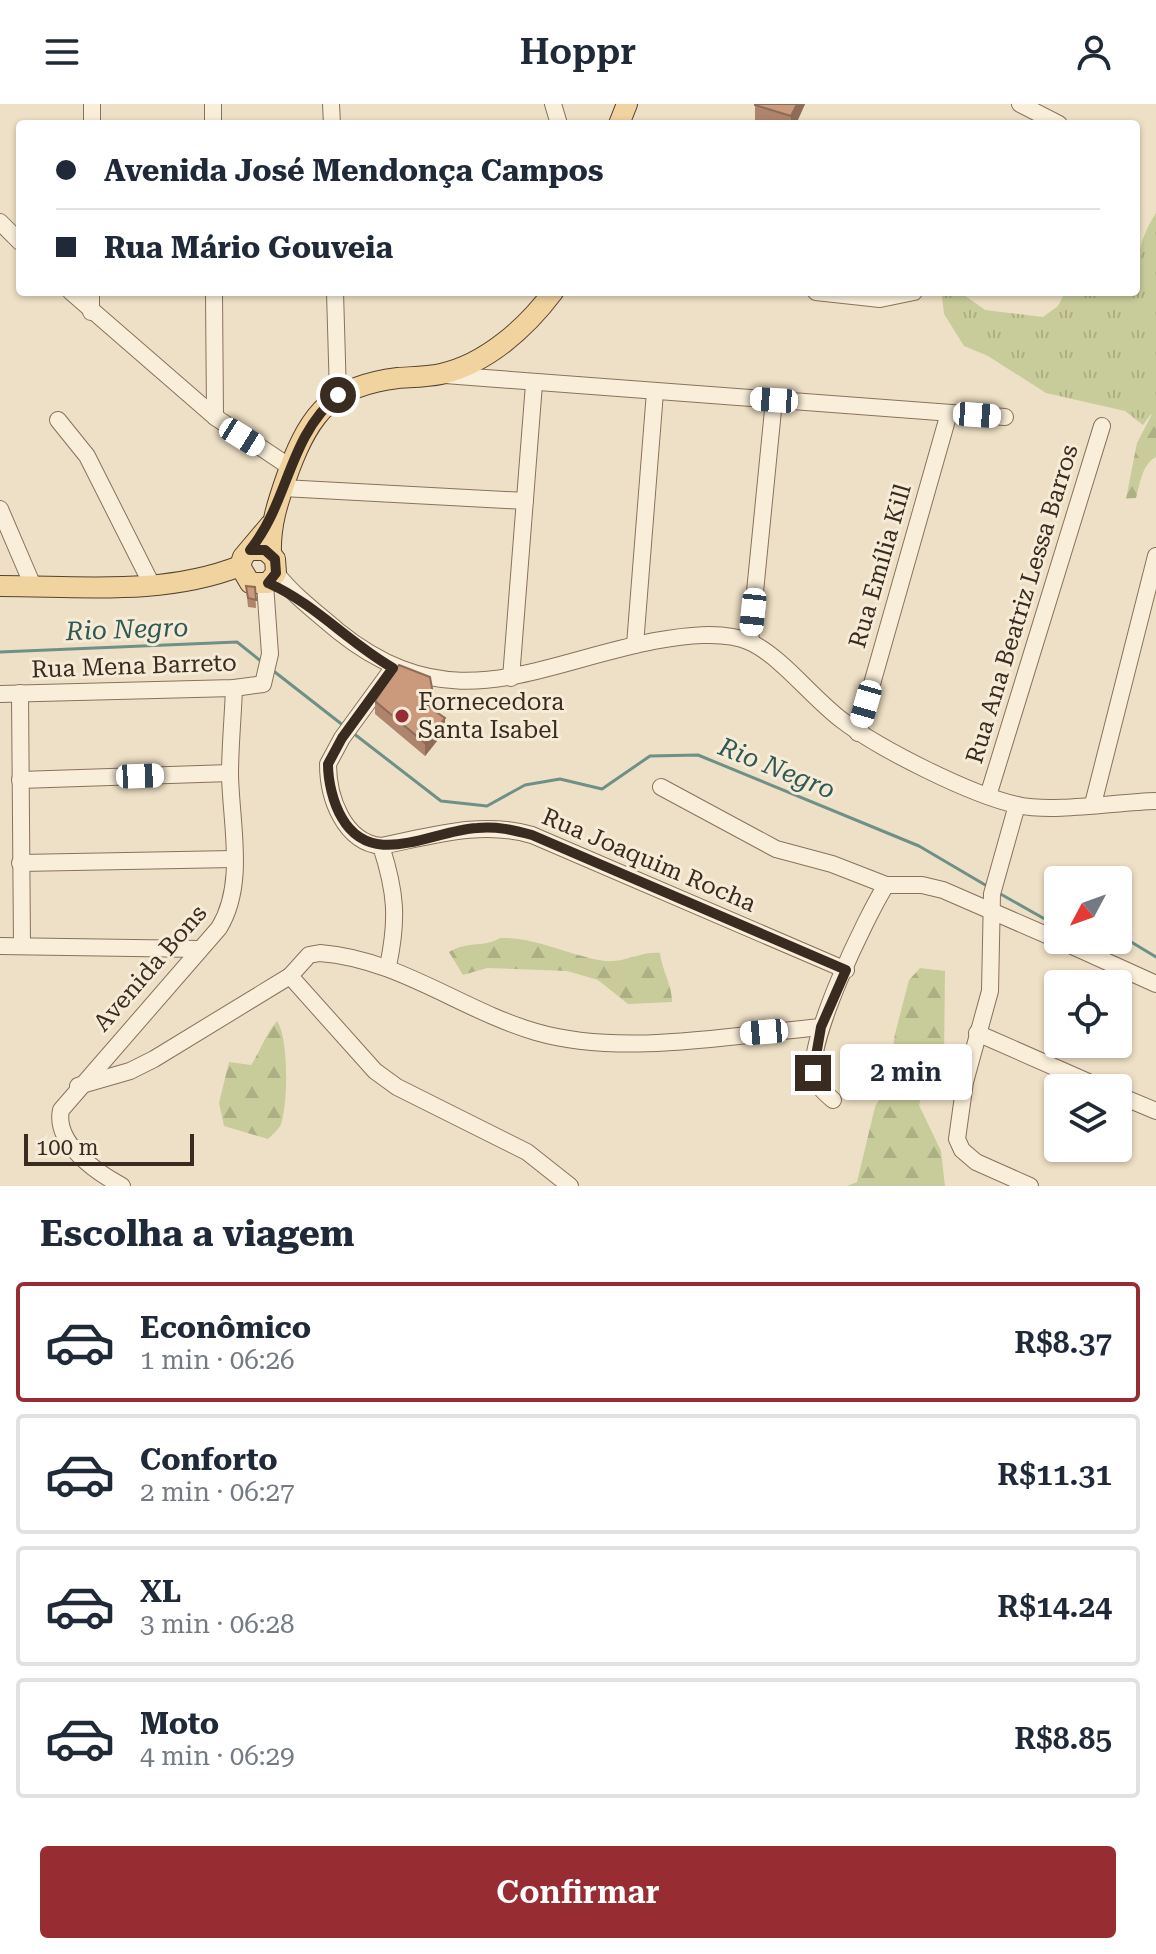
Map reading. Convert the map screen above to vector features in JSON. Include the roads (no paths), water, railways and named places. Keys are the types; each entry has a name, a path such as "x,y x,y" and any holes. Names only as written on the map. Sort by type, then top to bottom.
{"main road":[{"path":"0,586 153,587 260,570 270,525 290,467 314,416 338,395 373,382 441,374 493,350 522,327 549,296"}],"street":[{"path":"1020,104 1051,120"},
{"path":"0,222 16,238"},
{"path":"75,296 215,417 290,467"},
{"path":"91,296 91,312"},
{"path":"214,296 215,417"},
{"path":"335,296 338,395"},
{"path":"856,296 880,299 895,296"},
{"path":"441,374 534,384 1005,417"},
{"path":"511,678 534,384"},
{"path":"635,645 655,392"},
{"path":"750,642 774,400"},
{"name":"Rua Emília Kill","path":"858,733 949,413"},
{"path":"58,420 87,456 153,587"},
{"name":"Rua Ana Beatriz Lessa Barros","path":"988,796 1102,426"},
{"path":"283,488 525,501"},
{"path":"0,509 33,586"},
{"path":"1093,804 1156,556"},
{"path":"260,570 357,646 393,668 456,681 511,678 635,645 705,636 750,642 858,733 877,745 988,796 1017,805 1156,801"},
{"name":"Rua Mena Barreto","path":"0,694 234,688 263,684 268,674 270,654 260,570"},
{"path":"388,966 397,915 381,846 352,834 339,813 328,764 342,738 393,668"},
{"name":"Avenida Bons","path":"122,1186 89,1164 61,1130 61,1110 78,1086 200,949 228,912 233,859 230,773 234,688"},
{"path":"20,693 22,946"},
{"path":"20,780 230,773"},
{"path":"661,787 776,849 832,864 886,885 922,885 991,901 1044,932"},
{"path":"1017,805 991,901 990,991 965,1082 957,1139 962,1150 976,1162 1030,1186"},
{"name":"Rua Joaquim Rocha","path":"381,846 475,828 506,828 546,841 846,970"},
{"path":"20,863 233,859"},
{"path":"833,1100 817,1083 813,1073 821,1027 886,885"},
{"path":"0,946 200,949"},
{"path":"78,1086 130,1071 290,976 300,962 320,953 388,966 493,1017 567,1038 625,1043 821,1027"},
{"path":"1089,954 1156,984"},
{"path":"290,976 375,1071 397,1087 516,1146 570,1186"},
{"path":"977,1033 1070,1074"},
{"path":"109,1051 130,1071"},
{"path":"1132,1101 1156,1111"}],"waterway":[{"name":"Rio Negro","path":"0,652 237,642 262,662"},
{"name":"Rio Negro","path":"271,669 344,726"},
{"name":"Rio Negro","path":"353,733 441,801 487,806 525,785 560,779 602,789 650,756 698,755 919,846 987,886"},
{"name":"Rio Negro","path":"997,892 1044,918"},
{"name":"Rio Negro","path":"1132,942 1156,957"}],"place":[{"name":"Fornecedora Santa Isabel","path":"402,716"}]}
